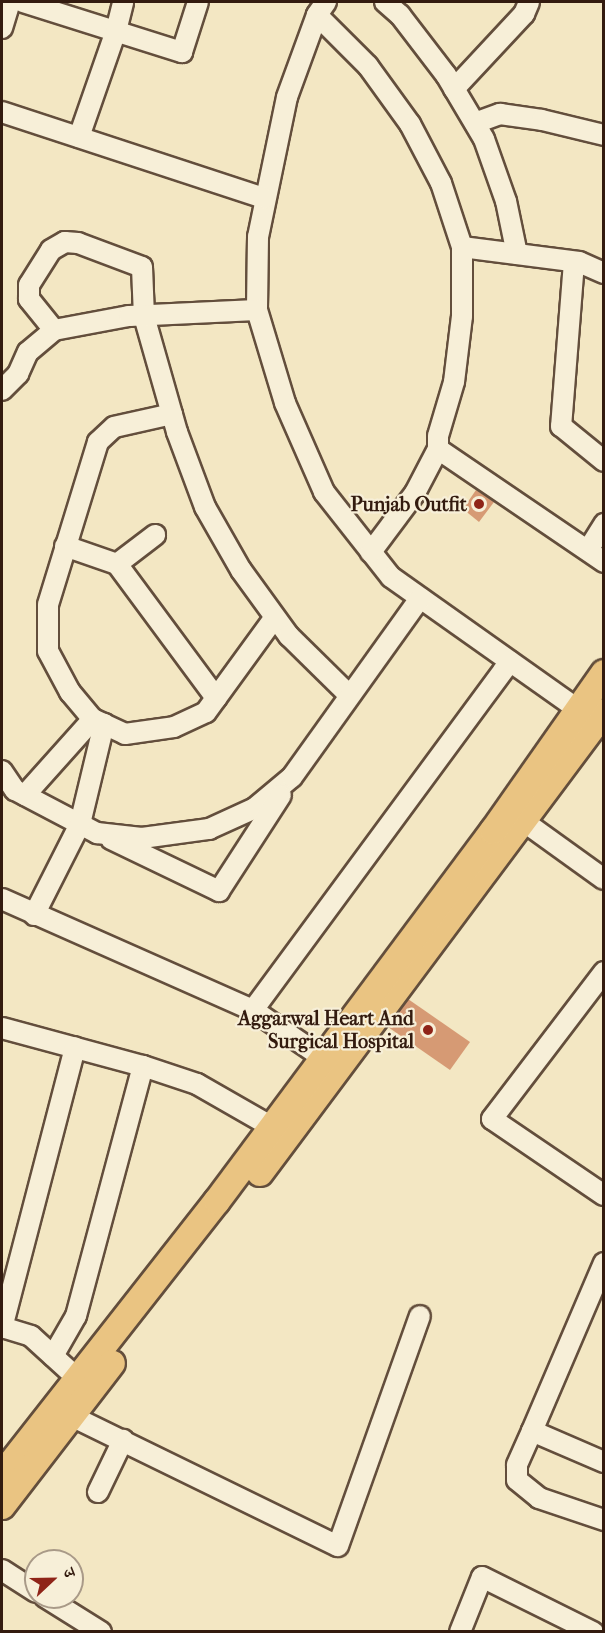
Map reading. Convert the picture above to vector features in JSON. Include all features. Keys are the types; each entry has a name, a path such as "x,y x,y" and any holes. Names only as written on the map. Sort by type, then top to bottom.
{"main road":[{"path":"2,1506 63,1412 323,1058 593,714 603,673"},
{"path":"84,1384 237,1204 515,815"},
{"path":"2,1475 63,1412"}],"street":[{"path":"2,28 10,2"},
{"path":"23,2 182,52 198,2"},
{"path":"79,138 116,31 123,2"},
{"path":"385,2 400,15 454,89 484,139 506,201 517,254"},
{"path":"454,89 524,14 528,2"},
{"path":"322,8 287,97 264,198 258,237 257,310 285,403 324,492 391,577 510,661 593,714"},
{"path":"322,8 410,124 441,183 462,248 462,316 454,382 438,436 438,449 415,493 371,552"},
{"path":"2,112 264,198"},
{"path":"474,123 500,114 542,120 603,135"},
{"path":"54,330 29,299 28,285 51,250 65,242 78,243 142,267 144,316 172,414 205,507 241,570 289,636 349,695"},
{"path":"462,248 574,262 603,273"},
{"path":"574,262 561,426 603,462"},
{"path":"2,390 10,371 54,330 144,316 257,310"},
{"path":"172,414 114,427 98,442 48,605 48,651 70,692 98,722 126,734 174,727 206,712 275,617"},
{"path":"438,449 603,562"},
{"path":"588,550 603,524"},
{"path":"117,564 155,535"},
{"path":"65,546 117,564 216,698"},
{"path":"2,771 14,790 88,829 219,891 292,777 420,597"},
{"path":"253,1010 510,661"},
{"path":"14,790 98,722"},
{"path":"34,915 88,829 98,722"},
{"path":"88,829 142,838 209,830 255,808 292,777"},
{"path":"515,815 603,879"},
{"path":"2,900 253,1010 323,1058"},
{"path":"603,972 492,1119 603,1195"},
{"path":"2,1028 143,1066 197,1084 272,1127"},
{"path":"75,1047 2,1328 31,1336 84,1384"},
{"path":"53,1356 76,1316 143,1066"},
{"path":"603,1263 594,1309 532,1431 517,1465 516,1480 539,1498 603,1520"},
{"path":"63,1412 338,1546 420,1316"},
{"path":"532,1431 603,1462"},
{"path":"98,1492 123,1440"},
{"path":"2,1570 24,1584"},
{"path":"459,1632 483,1577 593,1632"},
{"path":"64,1609 101,1632"}],"building":[{"name":"Punjab Outfit","path":"476,490 494,502 479,522 463,509"},
{"path":"408,999 470,1042 450,1070 388,1027"}],"place":[{"name":"Punjab Outfit","path":"479,504"},
{"name":"Aggarwal Heart And Surgical Hospital","path":"428,1030"}]}
